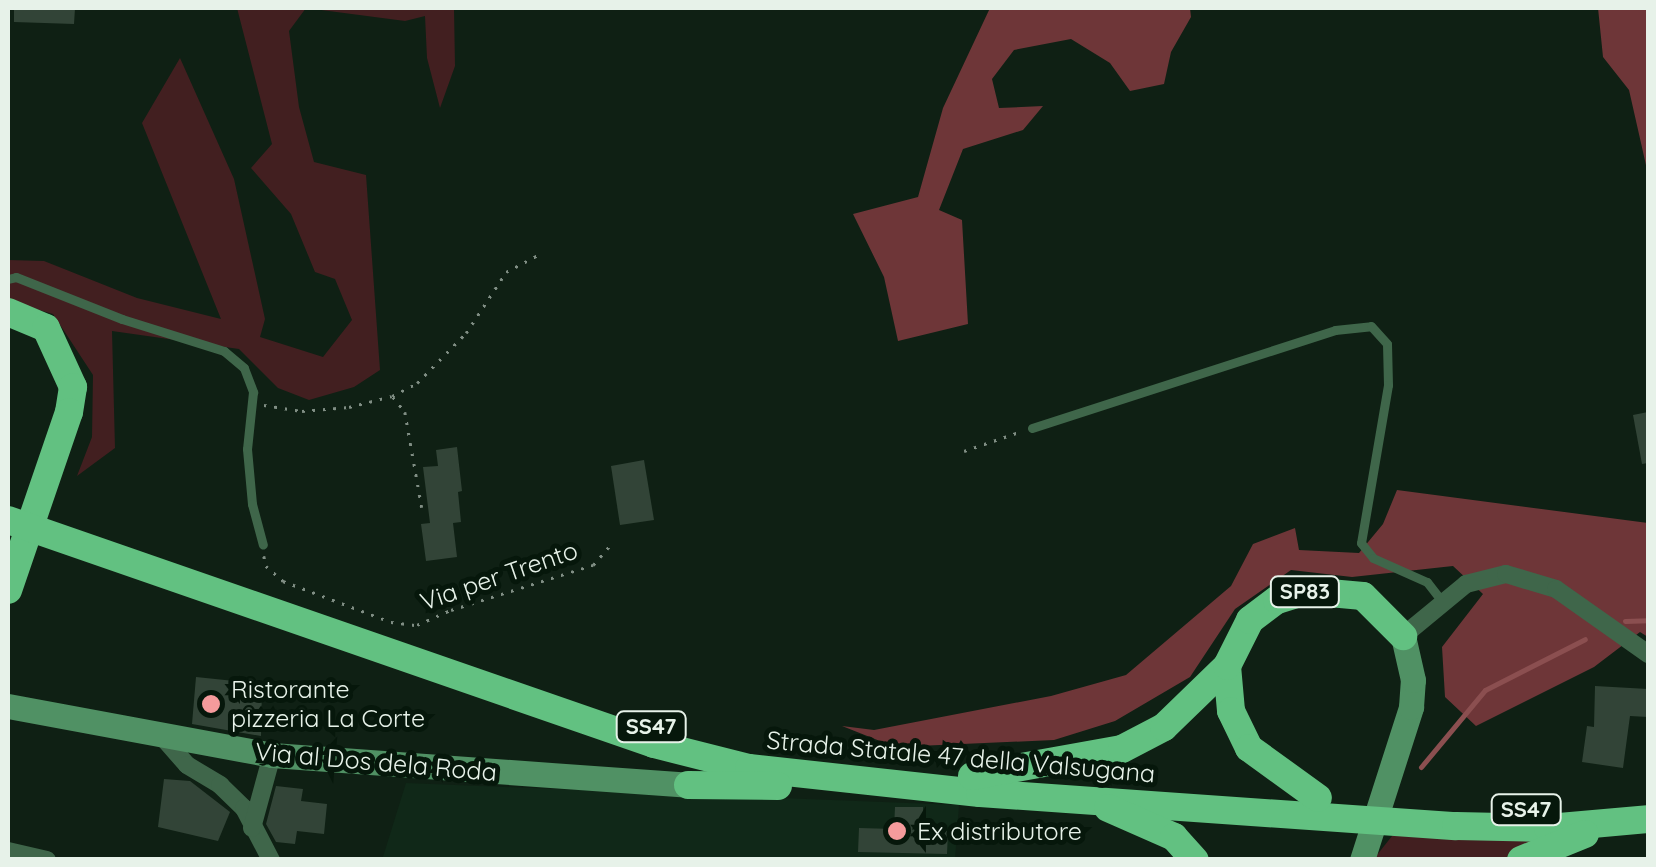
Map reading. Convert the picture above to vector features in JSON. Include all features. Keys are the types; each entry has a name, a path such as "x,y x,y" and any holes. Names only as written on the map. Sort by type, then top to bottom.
{"highway":[{"path":"8,312 46,328 73,387 69,412 9,587"},
{"name":"Strada Statale 47 della Valsugana","path":"9,511 662,731 811,762 1318,798 1356,808"},
{"name":"Strada Statale 47 della Valsugana","path":"9,511 654,744 749,768 864,783 1093,802 1404,812 1610,808 1648,802"},
{"name":"SP83","path":"1227,666 1250,620 1277,600 1306,591 1363,596 1402,636"},
{"path":"972,776 1122,749 1164,727 1227,666"},
{"path":"1227,666 1231,711 1249,748 1271,768 1318,798"},
{"path":"688,785 864,783"},
{"path":"1093,802 1174,836 1195,860"},
{"name":"Strada Statale 47 della Valsugana","path":"1404,812 1456,826 1608,826 1648,819"},
{"path":"1521,860 1608,826"}],"main road":[{"path":"1362,860 1412,707 1413,680 1402,636"},
{"name":"Via al Dos dela Roda","path":"8,706 272,755 688,785"}],"street":[{"path":"1402,636 1466,584 1506,574 1556,589 1648,654"},
{"path":"160,734 187,764 220,785 244,808 271,860"},
{"path":"252,828 272,755"},
{"path":"8,851 47,860"}],"lane":[{"path":"8,279 32,282 122,319 224,351 244,368 253,404 247,449 252,504 263,545"},
{"path":"1032,428 1335,330 1371,326 1387,344 1388,384 1361,544 1373,558 1427,582 1442,601"}],"path":[{"path":"253,404 302,411 349,406 392,396 417,383 466,333 506,272 541,253"},
{"path":"392,396 405,412 422,508"},
{"path":"964,450 1032,428"},
{"name":"Via per Trento","path":"263,545 266,566 283,582 391,622 417,626 451,610 593,565 613,542"}],"shaded area":[{"path":"237,8 306,8 289,31 299,107 314,162 366,175 380,370 354,387 309,400 278,388 239,349 112,331 115,448 77,476 92,437 93,375 53,314 8,301 8,260 44,261 137,298 221,319 142,123 180,58 234,179 265,319 260,337 323,357 352,320 335,279 315,272 291,214 251,168 272,144"},
{"path":"306,8 454,8 455,66 440,108 427,58 425,16 405,21"},
{"path":"990,8 1190,8 1191,17 1171,52 1164,84 1130,91 1110,63 1071,39 1014,50 992,79 999,108 1043,106 1023,130 963,149 939,210 962,220 968,324 898,341 884,277 853,214 918,197 943,108"},
{"path":"1598,8 1648,8 1648,174 1629,90 1603,57"},
{"path":"1397,490 1648,523 1648,637 1640,632 1594,667 1476,726 1445,697 1442,647 1483,594 1453,566 1352,577 1291,570 1235,609 1190,677 1115,721 1054,740 895,747 842,726 874,730 1051,696 1126,675 1231,586 1253,544 1295,528 1299,550 1359,553 1383,524"},
{"path":"406,783 959,805 955,859 382,860"},
{"path":"1396,831 1542,834 1507,859 1373,860"}],"building":[{"path":"14,8 75,8 74,24 14,22"},
{"path":"1648,412 1648,463 1642,464 1633,415"},
{"path":"457,447 462,491 458,492 461,522 453,523 457,557 426,561 421,524 430,523 423,467 438,466 436,450"},
{"path":"644,460 654,520 620,525 611,466"},
{"path":"196,677 262,684 261,736 192,724"},
{"path":"1595,686 1648,689 1648,717 1630,716 1623,768 1582,762 1587,726 1594,727"},
{"path":"164,779 190,781 230,812 218,841 158,827"},
{"path":"276,786 303,789 301,801 327,804 324,834 297,831 295,844 276,842 266,824"},
{"name":"Ex distributore","path":"895,807 923,807 923,831 948,831 947,854 858,852 859,828 894,829"}],"waterway":[{"path":"1625,621 1648,620"},
{"path":"1421,767 1485,690 1585,639"}],"place":[{"name":"Ristorante pizzeria La Corte","path":"211,704"},
{"name":"Ex distributore","path":"897,831"}]}
